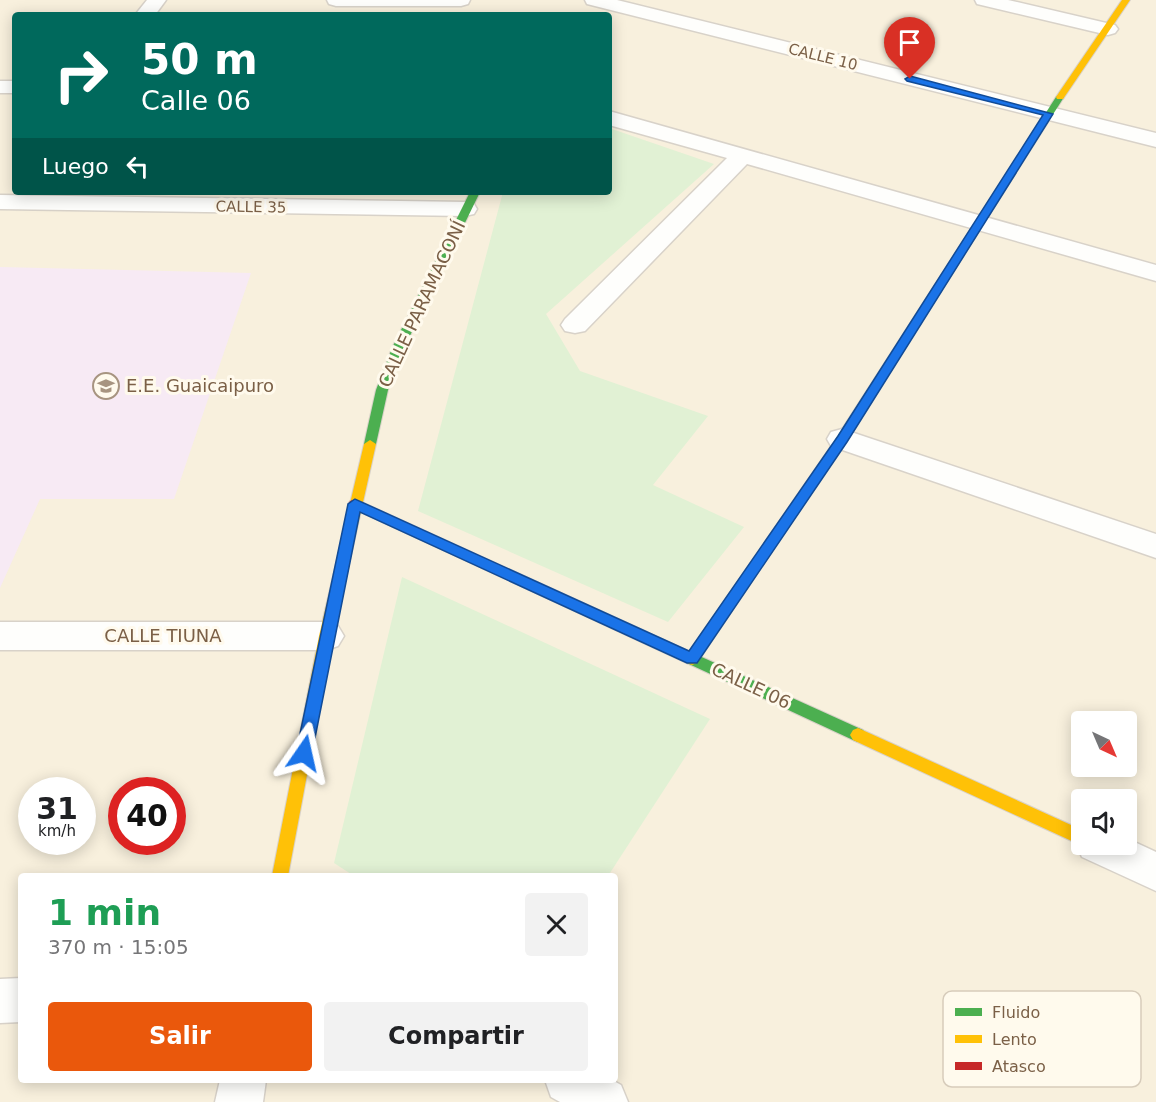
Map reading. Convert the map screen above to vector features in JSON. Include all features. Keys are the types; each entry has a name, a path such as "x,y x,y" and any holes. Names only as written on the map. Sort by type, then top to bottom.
{"street":[{"path":"147,12 157,0"},
{"path":"336,0 461,0"},
{"name":"CALLE 10","path":"594,0 638,4 1049,114 1156,140"},
{"path":"984,0 1108,29"},
{"path":"692,659 842,439 1049,114 1126,0"},
{"path":"612,25 638,4"},
{"path":"612,119 1156,273"},
{"path":"575,325 741,157"},
{"name":"CALLE 35","path":"0,202 470,200"},
{"name":"CALLE PARAMACONÍ","path":"283,873 326,636 382,390 398,348 470,200"},
{"path":"842,439 1156,546"},
{"name":"CALLE 06","path":"355,504 1071,833"},
{"name":"CALLE TIUNA","path":"0,636 326,636"},
{"path":"1120,855 1156,872"},
{"path":"0,1000 18,1000"},
{"path":"239,1102 242,1083"},
{"path":"573,1083 604,1102"}],"shaded area":[{"path":"0,0 1156,0 1156,1102 0,1102"},
{"name":"E.E. Guaicaipuro","path":"0,267 251,273 174,499 40,499 0,588"}],"green space":[{"path":"612,129 714,164 546,314 580,371 708,416 653,485 744,527 668,622 418,511 502,195 612,195"},
{"path":"402,577 710,719 610,873 349,873 334,863"}],"traffic: fast":[{"path":"835,449 1060,97"},
{"path":"370,444 382,390 398,348 474,195"},
{"path":"642,636 858,735"}],"traffic: slow":[{"path":"1060,97 1126,0"},
{"path":"281,873 326,636 370,444"},
{"path":"692,659 835,449"},
{"path":"858,735 1071,833"}],"traffic: jam":[{"path":"355,504 642,636"}],"place":[{"name":"E.E. Guaicaipuro","path":"106,386"}],"route":[{"path":"304,753 326,636 355,504 692,659 842,439 1049,114 910,79"}]}
